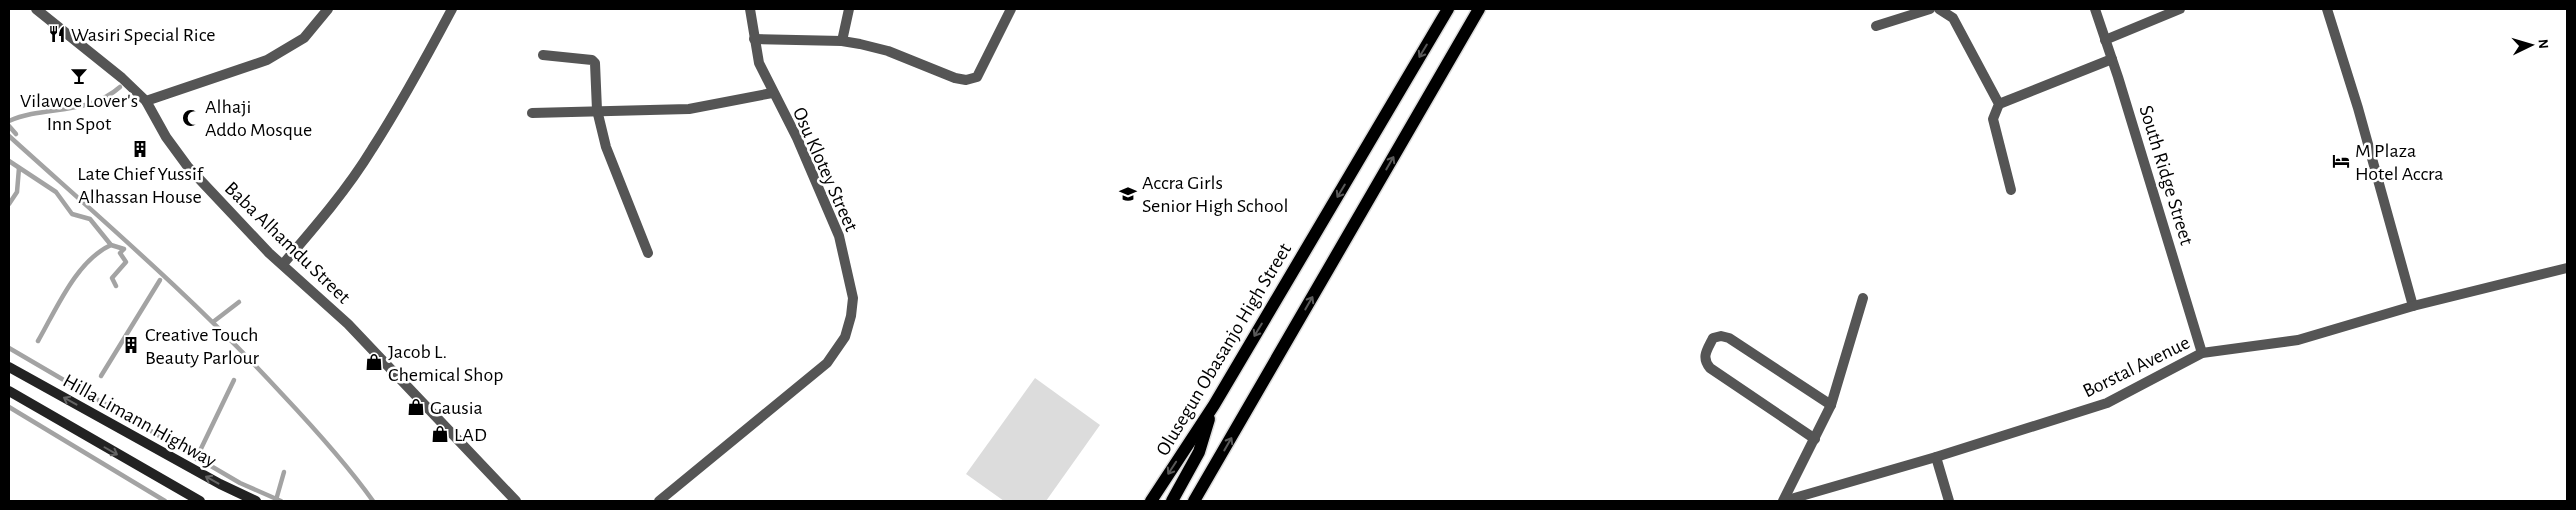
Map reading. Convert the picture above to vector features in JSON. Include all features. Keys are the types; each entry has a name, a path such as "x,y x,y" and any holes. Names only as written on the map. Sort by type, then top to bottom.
{"main road":[{"name":"Olusegun Obasanjo High Street","path":"1151,501 1214,405 1448,9"},
{"path":"1194,501 1479,9"},
{"name":"Hilla Limann Highway","path":"9,368 220,484 256,501"},
{"name":"Hilla Limann Highway","path":"9,391 200,501"},
{"path":"1172,501 1199,452 1214,405"}],"street":[{"name":"Baba Alhamdu Street","path":"36,9 122,78 146,101 166,137 188,167 268,253 283,264 348,324 516,501"},
{"path":"146,101 267,60 304,38 328,9"},
{"path":"283,264 309,234 372,151 452,9"},
{"name":"Osu Klotey Street","path":"659,501 827,363 845,337 851,316 853,298 839,236 797,138 772,93 759,63 750,9"},
{"path":"842,41 849,9"},
{"path":"754,39 842,41 888,52 955,78 966,80 977,77 1011,9"},
{"path":"1876,26 1930,9"},
{"path":"1939,9 1953,18 1999,104"},
{"name":"South Ridge Street","path":"2095,9 2202,353"},
{"path":"2106,40 2180,9"},
{"path":"2327,9 2358,108 2413,306"},
{"path":"543,55 592,60 595,62 597,110 606,147 648,253"},
{"path":"2010,190 1993,119 1999,104 2112,59"},
{"path":"532,113 689,109 772,93"},
{"name":"Borstal Avenue","path":"1784,501 1936,457 2107,403 2202,353 2298,340 2413,306 2567,268"},
{"path":"1784,501 1831,405 1863,298"},
{"path":"1815,438 1710,368 1705,361 1704,355 1713,338 1720,336 1729,338 1831,405"},
{"path":"1936,457 1949,501"}],"shaded area":[{"path":"1035,378 1100,425 1046,501 1004,501 966,474"}],"waterway":[{"path":"9,121 23,116 94,102 120,87"},
{"path":"9,126 16,134"},
{"path":"9,136 217,326 318,433 373,501"},
{"path":"9,161 56,192 72,214 90,219 111,245 124,249 120,253 126,262 112,278 116,286"},
{"path":"9,204 17,192 19,168"},
{"path":"38,341 77,274 87,262 111,245"},
{"path":"101,376 160,280"},
{"path":"213,322 239,302"},
{"path":"9,348 240,483 281,501"},
{"path":"196,459 234,380"},
{"path":"9,407 165,501"},
{"path":"276,500 284,472"}],"place":[{"name":"Wasiri Special Rice","path":"57,34"},
{"name":"Vilawoe Lover's Inn Spot","path":"79,76"},
{"name":"Alhaji Addo Mosque","path":"191,118"},
{"name":"Late Chief Yussif Alhassan House","path":"140,149"},
{"name":"M Plaza Hotel Accra","path":"2341,161"},
{"name":"Accra Girls Senior High School","path":"1128,194"},
{"name":"Creative Touch Beauty Parlour","path":"131,345"},
{"name":"Jacob L. Chemical Shop","path":"374,362"},
{"name":"Gausia","path":"416,407"},
{"name":"LAD","path":"440,434"}]}
